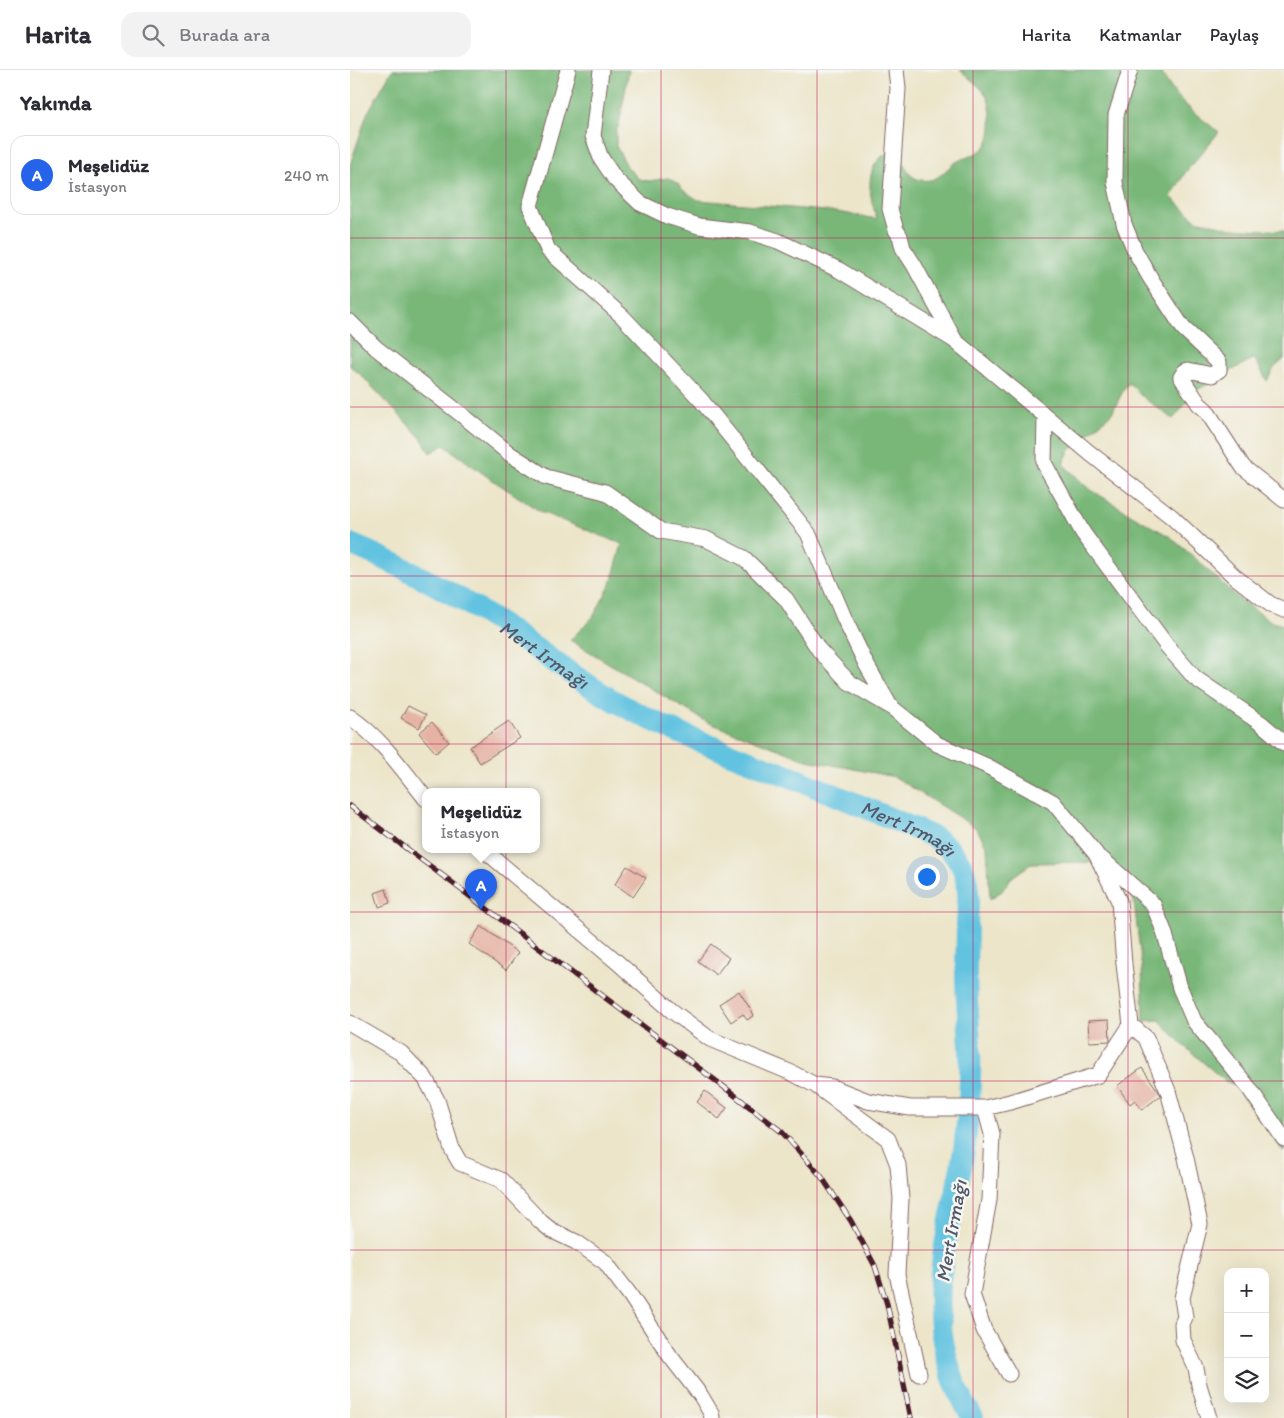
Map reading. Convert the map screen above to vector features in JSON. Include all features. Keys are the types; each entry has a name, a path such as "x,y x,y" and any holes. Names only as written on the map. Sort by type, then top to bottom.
{"street":[{"path":"568,70 530,206 548,250 623,317 701,400 808,533 849,629 890,706"},
{"path":"601,70 593,136 601,158 615,179 640,203 667,216 699,226 750,232 778,241 839,270 954,340 1091,454 1172,517 1234,576 1270,604 1284,610"},
{"path":"896,70 898,88 890,209 896,230 900,236 902,248 914,265 954,340"},
{"path":"1130,70 1116,115 1115,182 1124,224 1151,279 1183,328 1218,362 1219,370 1212,374 1188,370 1185,371 1181,378 1199,404 1206,410 1243,467 1284,500"},
{"path":"350,322 376,348 510,454 546,477 605,492 661,531 706,539 744,558 786,599 819,650 849,682 890,706 937,744 987,766 1053,802 1096,854 1153,904 1164,931 1180,988 1194,1020 1249,1088 1284,1139"},
{"path":"1045,416 1044,463 1082,533 1166,646 1195,678 1262,724 1284,743"},
{"path":"350,717 380,742 422,794"},
{"path":"488,853 616,961 672,1011 710,1039 792,1073 815,1085 888,1139 898,1165 900,1199 898,1274 919,1374"},
{"path":"815,1085 832,1088 868,1101 910,1108 985,1108 1098,1075 1131,1025 1119,901 1096,854"},
{"path":"350,1023 401,1053 425,1078 437,1100 452,1149 460,1163 502,1180 541,1222 551,1230 576,1242 605,1262 630,1295 670,1356 701,1396 711,1412 712,1418"},
{"path":"1131,1025 1146,1038 1168,1091 1186,1158 1200,1224 1182,1298 1185,1317 1182,1324 1183,1340 1196,1368 1209,1418"},
{"path":"985,1108 992,1134 989,1200 972,1294 984,1330 1009,1374"}],"green space":[{"path":"392,70 629,70 619,125 616,131 616,146 628,168 639,179 649,181 668,178 676,182 683,190 698,200 837,212 877,219 871,199 870,179 875,165 884,155 900,149 908,172 916,179 927,180 935,179 956,162 984,148 987,143 991,129 991,113 988,98 960,70 1160,70 1178,97 1193,112 1219,132 1185,173 1171,197 1196,220 1230,228 1284,231 1284,359 1274,368 1267,381 1254,358 1197,390 1173,419 1145,399 1129,383 1112,413 1069,451 1063,464 1088,488 1169,536 1239,599 1272,622 1284,625 1284,1152 1234,1085 1225,1081 1183,1045 1159,1020 1144,1021 1142,970 1134,901 1110,859 1101,862 1032,863 1011,878 1002,891 990,899 987,847 976,828 895,777 807,760 707,722 570,640 593,617 611,584 622,544 541,512 444,445 430,453 422,439 350,366 350,165 367,114"}],"building":[{"path":"408,706 426,715 419,728 401,718"},
{"path":"509,721 520,738 480,763 470,747"},
{"path":"432,722 449,742 436,753 419,733"},
{"path":"627,866 646,878 633,897 615,884"},
{"path":"386,889 390,903 379,907 375,893"},
{"path":"481,926 518,953 506,970 469,944"},
{"path":"711,944 729,958 716,975 698,961"},
{"path":"739,991 754,1015 747,1020 743,1014 731,1022 719,1004"},
{"path":"1109,1020 1110,1041 1089,1042 1088,1021"},
{"path":"1142,1068 1161,1095 1142,1110 1135,1100 1130,1104 1117,1086"},
{"path":"705,1091 727,1108 719,1119 697,1102"}],"waterway":[{"name":"Mert Irmağı","path":"350,544 404,569 457,597 506,628 582,681 636,712 706,744 818,788 934,837 944,844 956,857 963,868 968,892 966,991 970,1048 970,1083 968,1119 962,1164 941,1270 940,1314 943,1342 954,1381 973,1418"}],"railway":[{"path":"350,806 782,1132 821,1176 851,1221 875,1266 887,1304 911,1418"}],"place":[{"name":"Meşelidüz","path":"481,910"}]}
